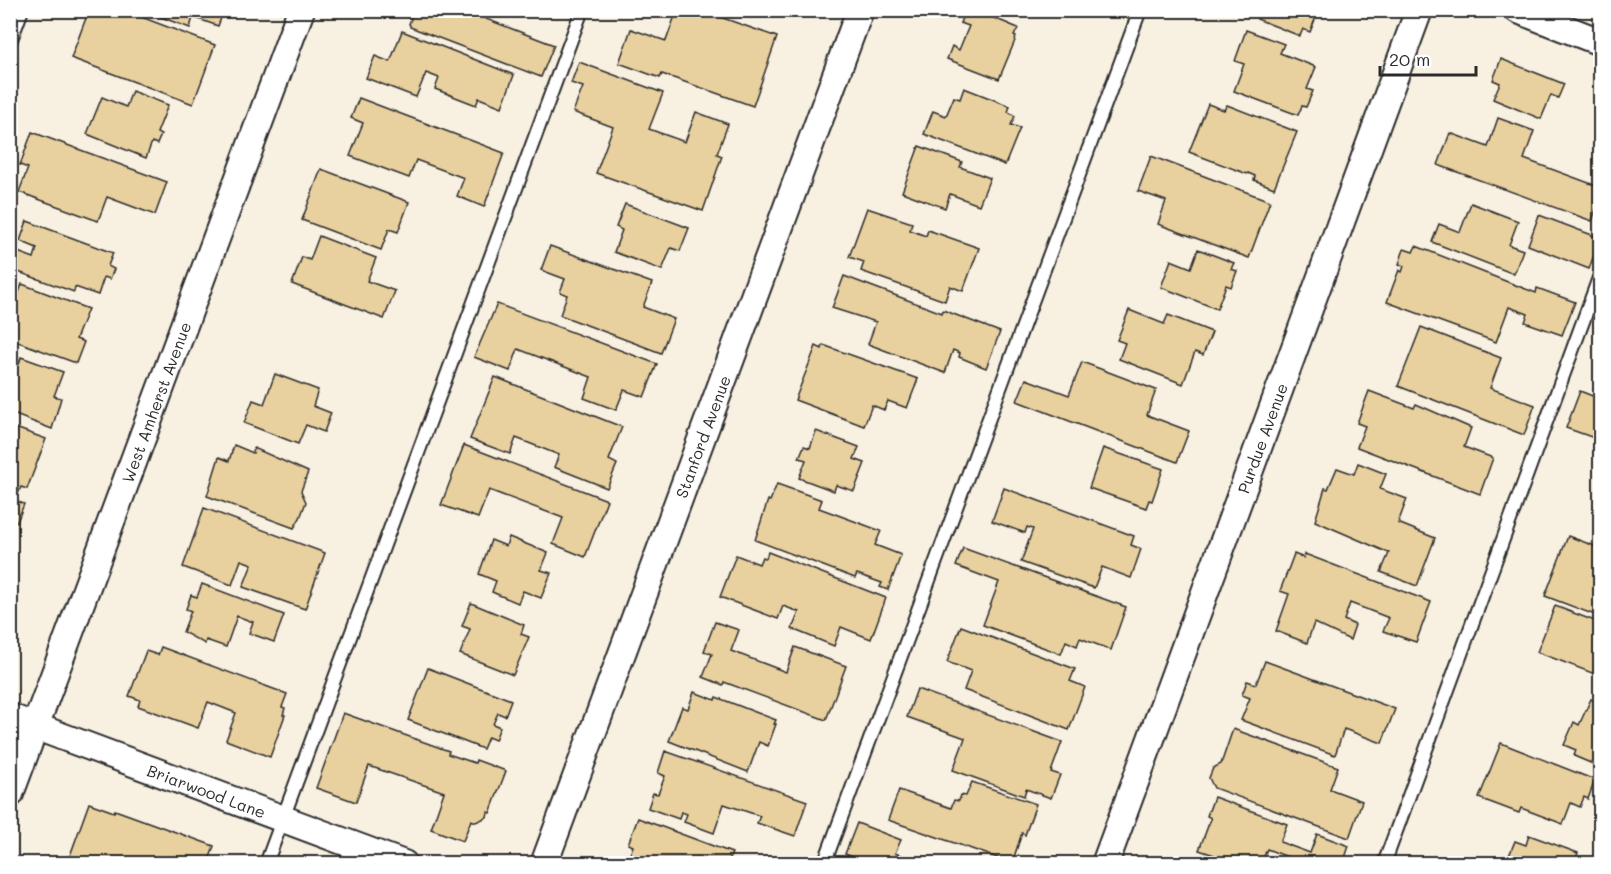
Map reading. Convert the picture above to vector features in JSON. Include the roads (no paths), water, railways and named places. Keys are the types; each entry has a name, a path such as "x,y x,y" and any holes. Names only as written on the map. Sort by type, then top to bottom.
{"street":[{"name":"West Amherst Avenue","path":"10,794 301,10"},
{"name":"Stanford Avenue","path":"544,864 860,10"},
{"name":"Purdue Avenue","path":"1105,864 1419,10"},
{"path":"1518,10 1600,42"},
{"name":"Briarwood Lane","path":"10,717 404,864"}],"lane":[{"path":"10,42 22,10"},
{"path":"266,864 582,10"},
{"path":"824,864 1140,10"},
{"path":"1384,864 1600,275"}]}
